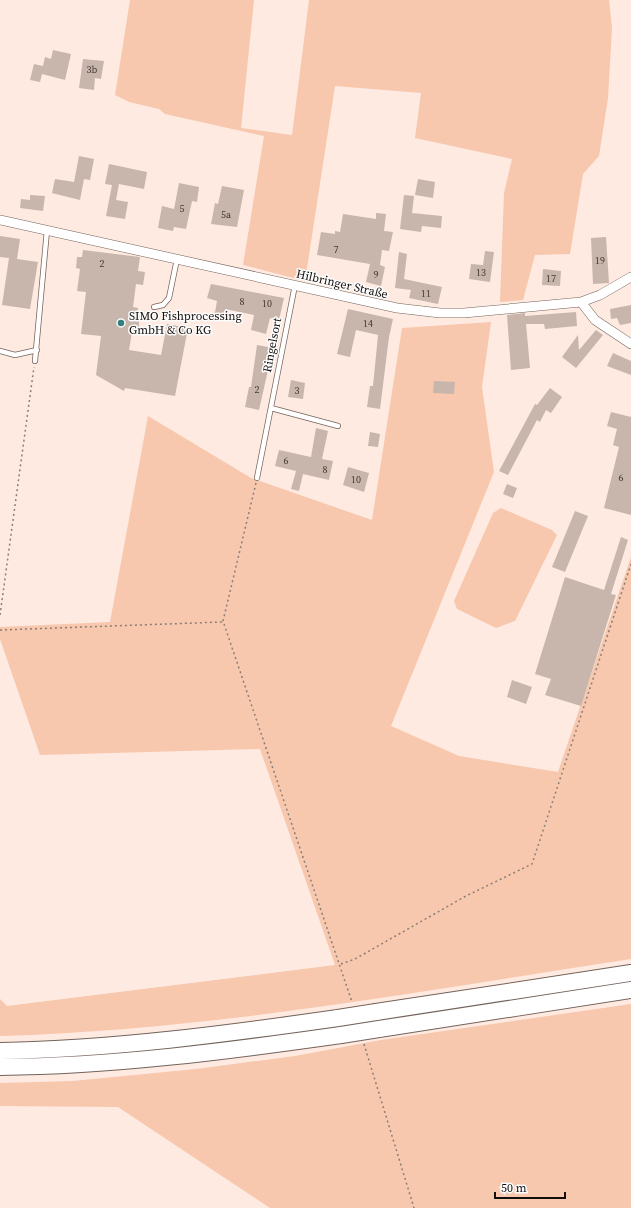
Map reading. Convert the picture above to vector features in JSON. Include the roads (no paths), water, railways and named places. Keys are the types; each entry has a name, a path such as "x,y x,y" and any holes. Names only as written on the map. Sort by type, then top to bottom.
{"highway":[{"path":"0,1051 76,1048 190,1038 338,1018 631,973"},
{"path":"0,1068 68,1065 192,1055 341,1035 631,990"}],"street":[{"name":"Hilbringer Straße","path":"0,220 397,308 440,313 581,302 600,295 631,277"},
{"path":"581,302 595,320 631,344"}],"lane":[{"path":"35,361 47,230"},
{"path":"154,307 163,305 169,298 177,259"},
{"name":"Ringelsort","path":"257,478 294,285"},
{"path":"0,352 15,355 37,350"},
{"path":"271,408 338,426"}],"place":[{"name":"SIMO Fishprocessing GmbH & Co KG","path":"121,323"}]}
